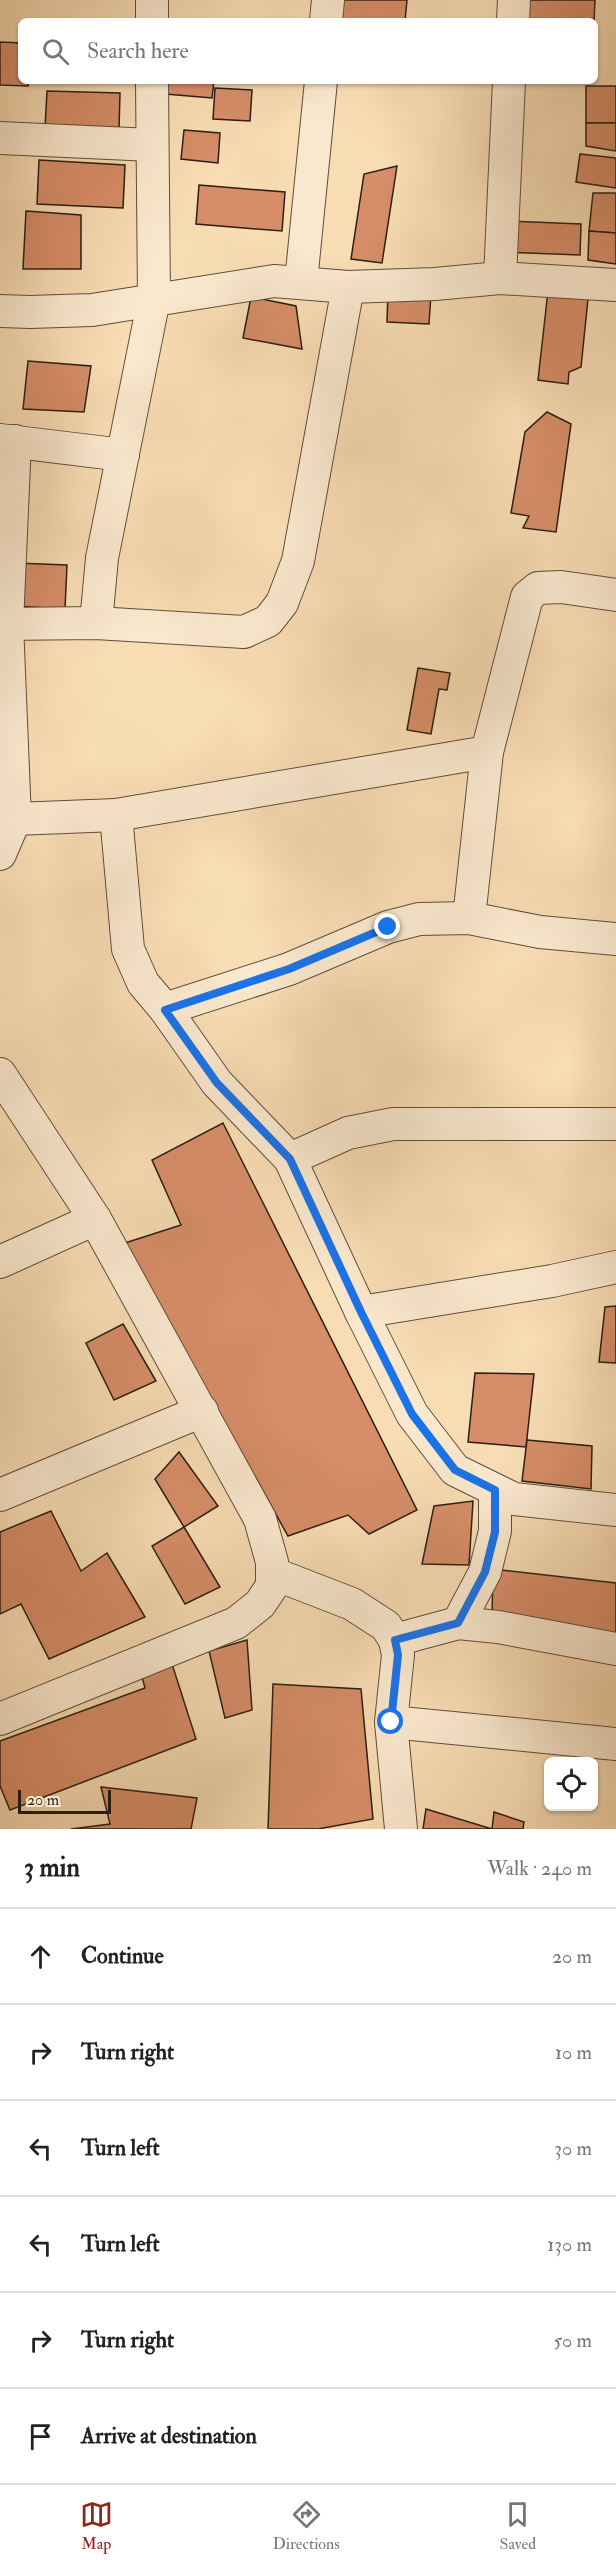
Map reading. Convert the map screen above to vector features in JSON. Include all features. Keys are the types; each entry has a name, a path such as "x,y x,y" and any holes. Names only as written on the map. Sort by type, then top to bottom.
{"street":[{"path":"152,0 152,18"},
{"path":"326,18 328,0"},
{"path":"513,18 514,0"},
{"path":"96,623 102,558 154,299 152,84"},
{"path":"302,282 321,84"},
{"path":"500,278 509,84"},
{"path":"0,138 152,145"},
{"path":"0,311 92,310 274,281 348,287 426,285 500,278 616,285"},
{"path":"3,624 96,623 244,632 268,621 282,603 298,561 348,287"},
{"path":"0,854 15,819 3,624 8,441 123,455"},
{"path":"469,918 488,752 527,597 538,588 561,587 616,595"},
{"path":"15,819 116,815 488,752"},
{"path":"116,815 128,949 143,983 217,1083 290,1159 361,1312 412,1414 455,1470 514,1499 616,1510"},
{"path":"165,1010 289,969 388,927 419,919 469,918 540,932 616,939"},
{"path":"0,1074 95,1218 260,1519 272,1562 272,1586 260,1604 236,1623 0,1719"},
{"path":"290,1159 348,1133 393,1124 616,1124"},
{"path":"0,1262 95,1218"},
{"path":"361,1312 552,1281 616,1267"},
{"path":"0,1495 202,1411"},
{"path":"458,1623 485,1572 495,1532 495,1490"},
{"path":"272,1573 352,1604 386,1626 395,1640 398,1655 391,1722 401,1829"},
{"path":"395,1640 458,1623 498,1627 616,1649"},
{"path":"391,1722 616,1744"}],"building":[{"path":"335,0 407,0 405,18 332,18"},
{"path":"517,0 595,0 594,18 515,18"},
{"path":"0,42 18,43 18,84 28,84 28,86 0,85"},
{"path":"155,84 214,84 212,98 154,93"},
{"path":"586,86 616,86 616,123 586,123"},
{"path":"215,88 252,90 250,121 213,119"},
{"path":"47,91 120,93 119,129 45,128"},
{"path":"586,123 616,123 616,151 586,146"},
{"path":"184,130 220,133 218,163 181,159"},
{"path":"580,154 616,158 616,188 576,182"},
{"path":"39,160 125,165 123,208 37,204"},
{"path":"397,166 382,263 351,259 364,174"},
{"path":"199,185 285,192 282,231 196,224"},
{"path":"593,193 616,193 616,233 589,231"},
{"path":"26,211 81,215 81,269 23,269"},
{"path":"505,221 581,224 580,255 504,252"},
{"path":"589,231 616,233 616,264 588,260"},
{"path":"549,282 588,299 581,367 569,372 568,384 538,380"},
{"path":"388,292 431,294 429,324 387,322"},
{"path":"251,297 296,306 302,349 243,338"},
{"path":"28,361 91,366 84,412 23,409"},
{"path":"547,412 571,424 556,532 523,528 529,516 511,513 525,432"},
{"path":"16,563 67,565 65,609 14,606"},
{"path":"418,668 450,673 447,690 439,689 431,734 407,730"},
{"path":"223,1123 417,1510 369,1534 348,1515 288,1536 125,1243 181,1225 152,1160"},
{"path":"616,1306 616,1363 599,1362 605,1307"},
{"path":"123,1324 156,1381 114,1400 86,1343"},
{"path":"475,1373 534,1374 526,1447 468,1442"},
{"path":"527,1440 592,1446 591,1489 522,1481"},
{"path":"179,1452 218,1506 184,1527 155,1479"},
{"path":"473,1501 469,1565 422,1564 434,1506"},
{"path":"51,1511 81,1571 107,1553 145,1617 49,1659 21,1604 0,1614 0,1532"},
{"path":"184,1527 220,1587 185,1604 152,1546"},
{"path":"493,1569 616,1583 616,1639 492,1618"},
{"path":"247,1640 252,1710 225,1718 209,1651"},
{"path":"172,1664 196,1739 10,1810 0,1786 0,1741 145,1688 141,1673"},
{"path":"273,1684 361,1689 373,1819 318,1829 268,1829"},
{"path":"101,1787 197,1798 191,1829 71,1829 110,1824"},
{"path":"426,1809 492,1829 423,1829"},
{"path":"494,1812 524,1822 523,1829 492,1829"}],"route":[{"path":"388,927 289,969 165,1010 217,1083 290,1159 361,1312 412,1414 455,1470 495,1490 495,1532 485,1572 458,1623 395,1640 398,1655 391,1722"}]}
